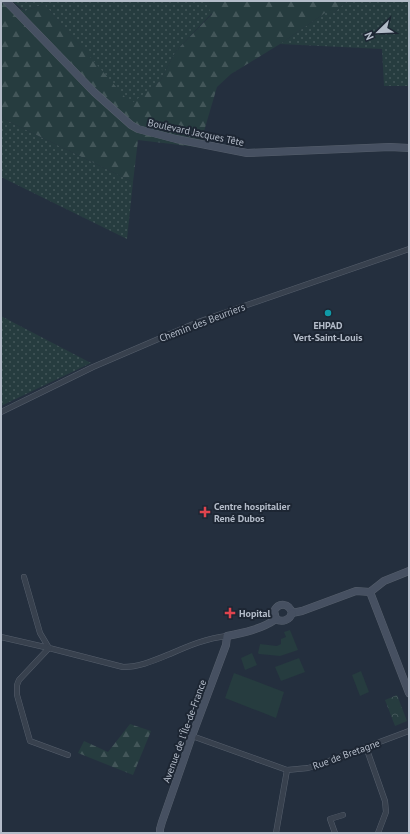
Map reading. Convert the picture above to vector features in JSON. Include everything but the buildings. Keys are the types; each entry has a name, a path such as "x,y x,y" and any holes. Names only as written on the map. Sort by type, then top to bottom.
{"street":[{"name":"Boulevard Jacques Tête","path":"6,1 94,92 131,125 138,129 176,140 248,153 390,147 409,148"},
{"name":"Chemin des Beurriers","path":"1,412 93,367 198,322 409,249"},
{"path":"1,637 123,667 132,667 217,637 239,634 268,624 276,619 279,621 284,620 289,618 292,613 302,611 356,591 370,592 384,581 409,571"},
{"path":"24,577 40,633 49,648"},
{"path":"370,592 409,693"},
{"path":"276,619 274,612 276,608 281,605 284,604 288,606 292,613"},
{"name":"Avenue de l'Île-de-France","path":"160,833 160,829 192,736 226,645 227,636"},
{"path":"49,648 19,680 17,695 30,740 68,755"},
{"name":"Rue de Bretagne","path":"192,736 287,770 318,765 409,731"},
{"path":"366,747 385,801 386,812 378,833"},
{"path":"276,833 287,770"},
{"path":"335,833 330,819 343,815"}],"green space":[{"path":"1,1 25,11 44,4 131,104 160,81 176,51 212,14 205,1 347,1 334,13 325,13 280,44 231,74 217,87 202,138 205,148 138,140 133,182 4,119 1,112"},
{"path":"12,1 205,1 212,13 176,51 160,81 131,105 44,4 25,11"},
{"path":"347,1 409,1 409,86 384,86 382,49 280,44 325,13 334,13"},
{"path":"1,112 4,119 133,182 127,239 1,177"},
{"path":"1,316 91,363 1,406"},
{"path":"290,630 298,650 280,656 258,653 260,644 277,646 281,644 281,639 286,637 284,632"},
{"path":"252,653 257,665 245,670 241,658"},
{"path":"299,658 305,672 281,681 275,667"},
{"path":"361,671 369,692 360,696 352,675"},
{"path":"234,673 284,692 276,718 225,698"},
{"path":"397,695 407,721 395,726 385,700"},
{"path":"130,724 151,731 133,775 78,753 84,741 108,752"}],"place":[{"name":"EHPAD Vert-Saint-Louis","path":"328,313"},
{"name":"Centre hospitalier René Dubos","path":"205,512"},
{"name":"Hopital","path":"230,613"}]}
